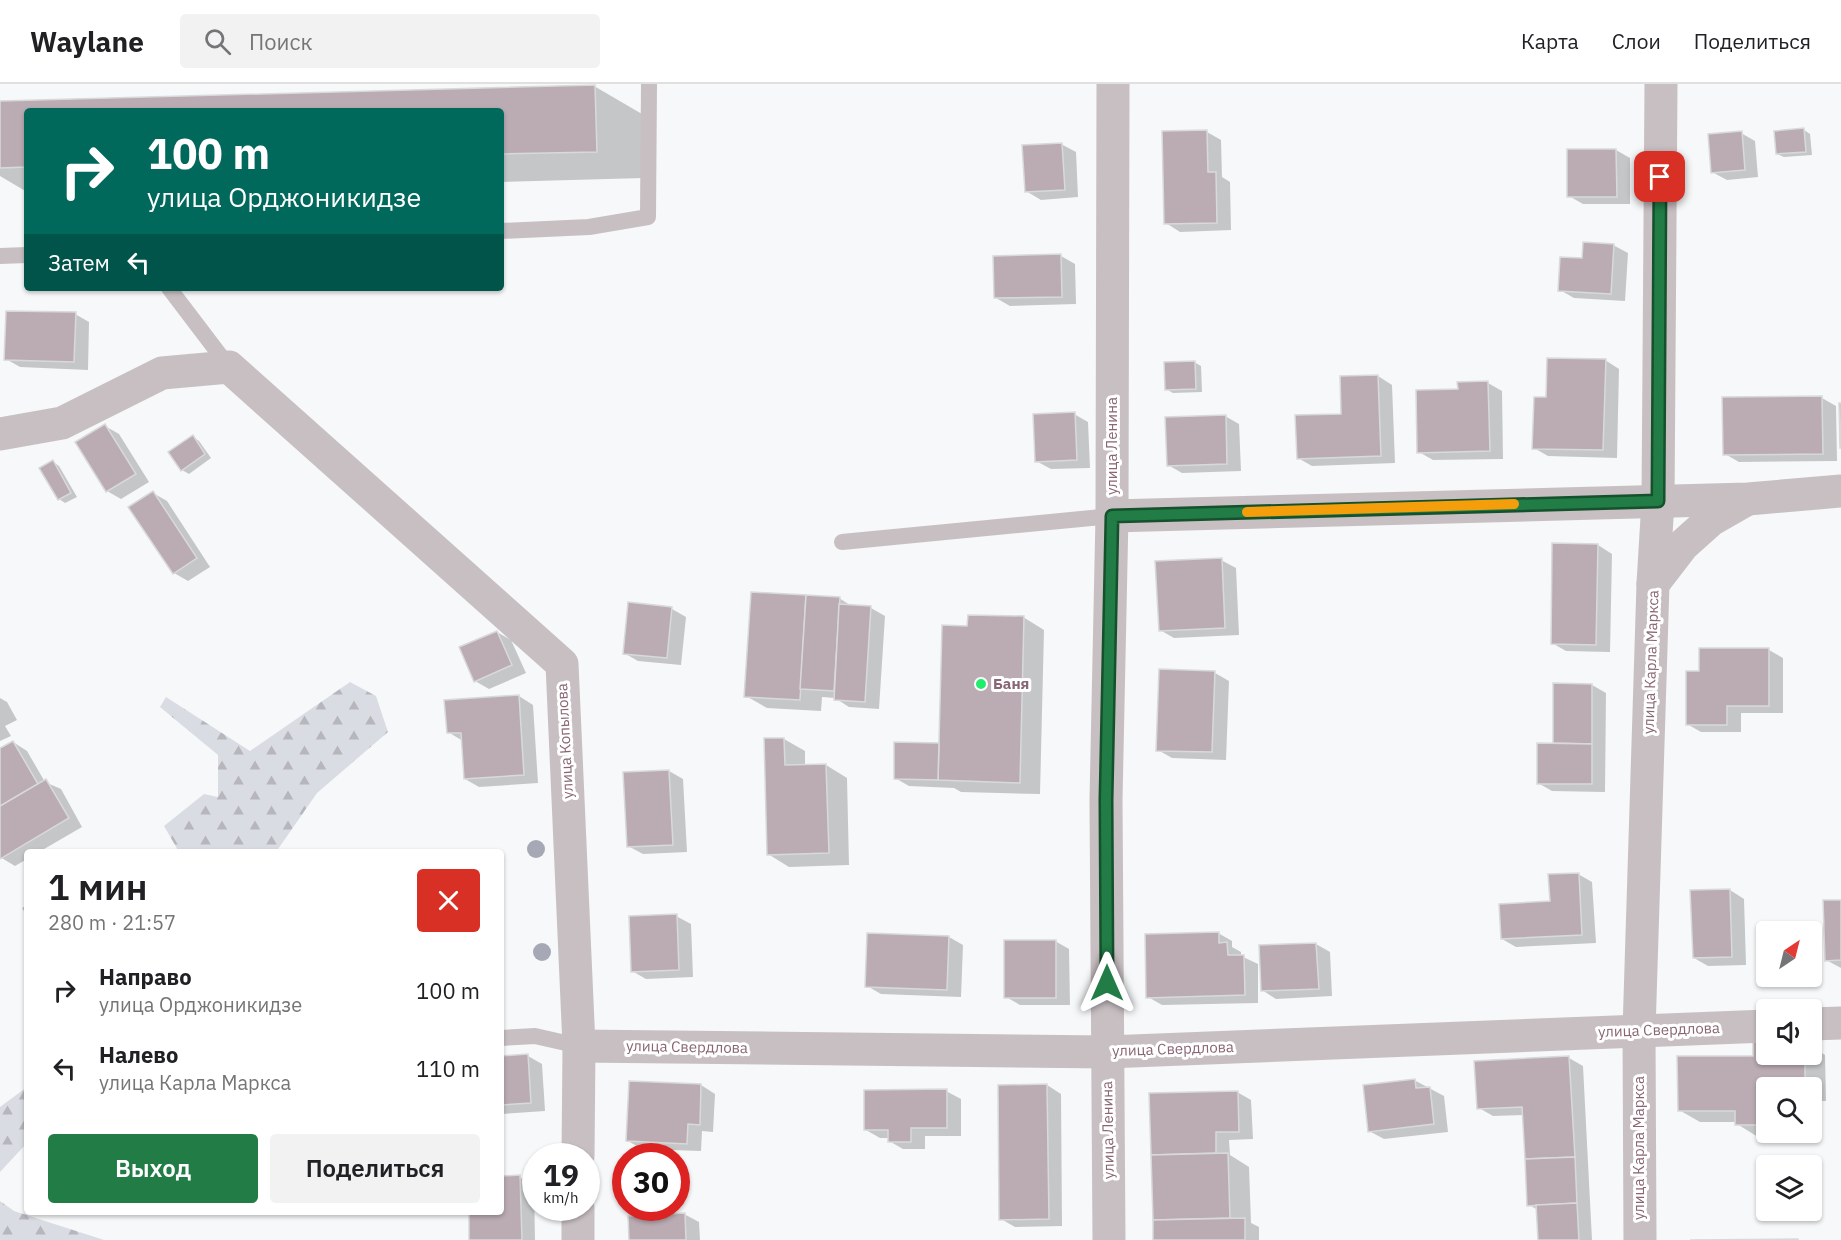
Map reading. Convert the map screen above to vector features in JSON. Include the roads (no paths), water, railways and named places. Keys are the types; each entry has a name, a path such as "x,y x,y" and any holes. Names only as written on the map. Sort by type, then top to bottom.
{"street":[{"name":"улица Ленина","path":"1109,1240 1106,800 1112,516 1113,84"},
{"name":"улица Карла Маркса","path":"1640,1240 1639,1031 1653,584 1658,501 1661,84"},
{"path":"0,434 62,423 162,373 229,367"},
{"name":"улица Копылова","path":"229,367 562,664 579,1046 578,1143"},
{"path":"1112,516 1748,499 1841,491"},
{"path":"1653,584 1683,546 1711,520 1748,499"},
{"path":"1822,1024 1841,1023"},
{"name":"улица Свердлова","path":"579,1046 1107,1052 1756,1026"},
{"path":"578,1221 578,1240"}],"lane":[{"path":"504,231 589,227 648,217 650,84"},
{"path":"0,256 24,255"},
{"path":"171,291 229,367"},
{"path":"842,542 1112,516"},
{"path":"504,1038 534,1036 579,1046"}],"place":[{"name":"Баня","path":"981,684"}]}
